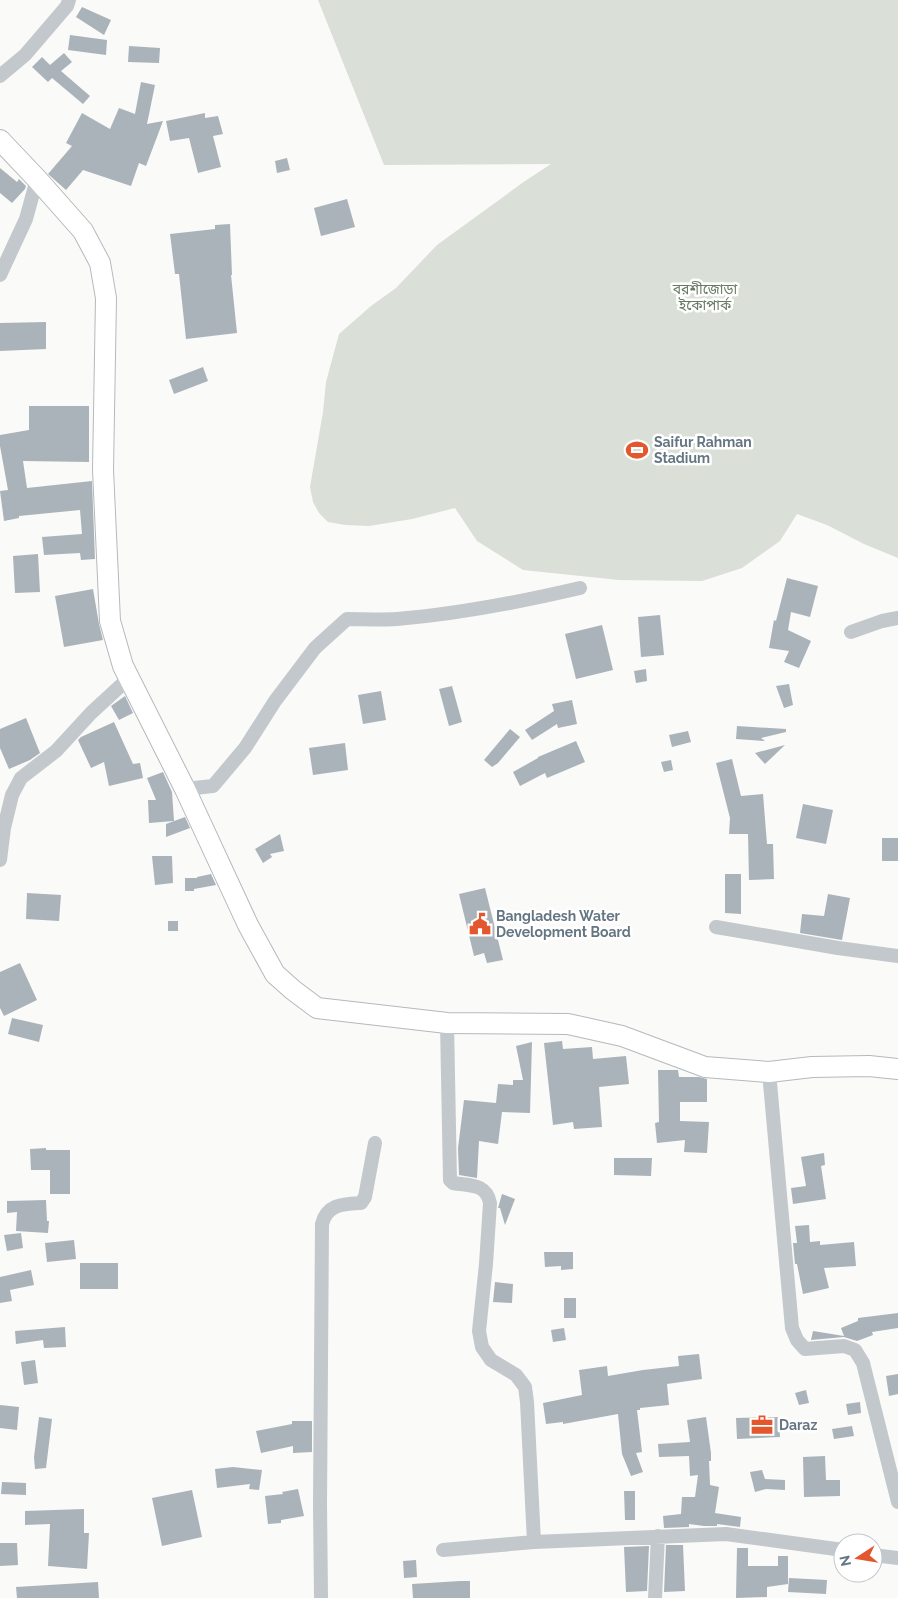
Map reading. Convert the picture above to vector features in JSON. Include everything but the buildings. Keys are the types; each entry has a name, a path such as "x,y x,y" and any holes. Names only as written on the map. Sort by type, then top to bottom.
{"highway":[{"path":"0,140 83,231 100,263 106,298 103,470 110,621 123,666 185,789 248,925 275,974 317,1008 447,1023 568,1024 622,1036 705,1067 769,1072 812,1067 869,1066 898,1069"}],"street":[{"path":"0,76 26,55 67,6 69,0"},
{"path":"0,275 26,219 37,179"},
{"path":"185,789 213,786 245,748 275,701 315,648 347,619 397,619 466,611 580,588"},
{"path":"851,632 882,621 898,618"},
{"path":"0,860 2,828 12,795 21,778 56,751 91,713 129,678"},
{"path":"716,926 838,948 898,956"},
{"path":"447,1023 450,1180 453,1184 485,1190 490,1203 479,1331 482,1347 491,1360 516,1375 525,1387 534,1542"},
{"path":"769,1072 792,1328 797,1340 805,1349 844,1346 854,1350 863,1363 898,1502"},
{"path":"321,1598 322,1224 324,1215 334,1206 361,1203 365,1197 375,1143"},
{"path":"444,1550 534,1542 726,1534 833,1549"},
{"path":"655,1598 658,1536"},
{"path":"883,1556 898,1558"}],"green space":[{"name":"বরশীজোড়া ইকোপার্ক","path":"318,0 898,0 898,558 864,544 827,525 797,514 780,541 742,568 702,581 619,580 523,570 477,541 455,508 412,519 369,526 328,522 319,513 313,502 310,487 323,412 326,382 339,334 371,306 396,288 437,245 551,164 384,165"}],"place":[{"name":"Saifur Rahman Stadium","path":"637,450"},
{"name":"Bangladesh Water Development Board","path":"480,924"},
{"name":"Daraz","path":"762,1425"}]}
